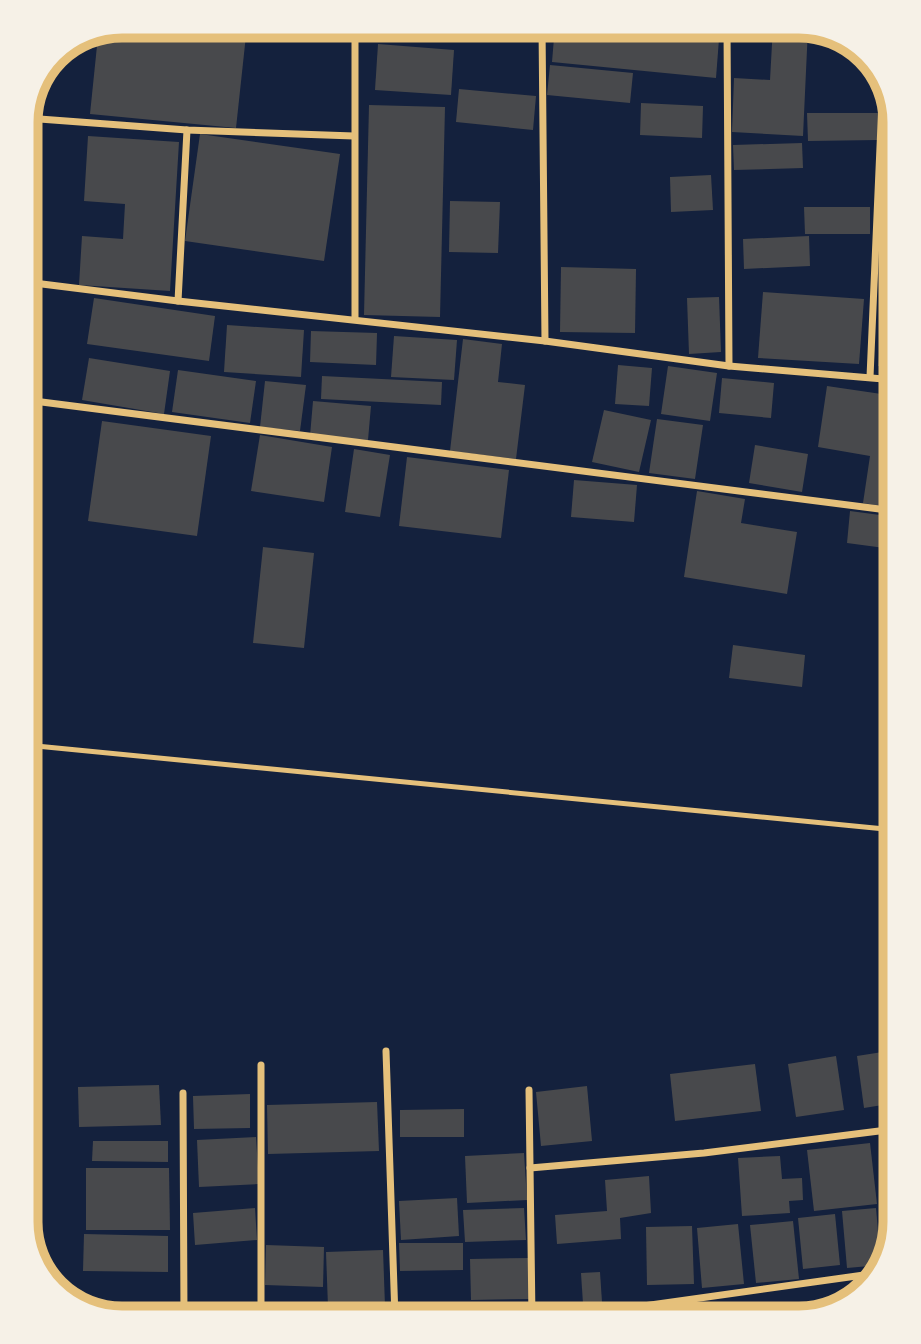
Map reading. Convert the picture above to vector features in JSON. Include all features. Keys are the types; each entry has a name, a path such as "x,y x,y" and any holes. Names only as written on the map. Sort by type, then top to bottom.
{"street":[{"path":"355,38 355,319"},
{"path":"542,39 545,341"},
{"path":"727,39 729,366"},
{"path":"870,377 882,110"},
{"path":"39,119 187,130 355,136"},
{"path":"178,301 187,130"},
{"path":"39,284 545,341 729,366 883,379"},
{"path":"39,402 883,509"},
{"path":"386,1051 396,1305"},
{"path":"261,1065 261,1305"},
{"path":"529,1090 532,1306"},
{"path":"183,1093 184,1305"},
{"path":"530,1168 704,1153 883,1131"},
{"path":"645,1306 863,1275"}],"lane":[{"path":"38,746 883,829"}],"building":[{"path":"123,38 246,38 236,128 90,114 97,43"},
{"path":"554,39 719,39 716,78 552,62"},
{"path":"772,39 807,39 803,136 732,132 734,78 770,80"},
{"path":"378,44 454,50 451,95 375,90"},
{"path":"550,65 633,73 630,103 547,95"},
{"path":"459,89 536,96 533,130 456,122"},
{"path":"641,103 703,106 702,138 640,135"},
{"path":"369,105 445,107 440,317 364,315"},
{"path":"807,113 878,113 878,140 808,141"},
{"path":"200,134 340,154 324,261 185,241"},
{"path":"88,136 179,142 170,291 79,285 82,236 123,239 125,204 84,201"},
{"path":"802,143 803,168 734,170 733,145"},
{"path":"711,175 713,210 671,212 670,177"},
{"path":"450,201 500,202 498,253 449,252"},
{"path":"804,207 870,207 870,234 805,234"},
{"path":"809,236 810,266 744,269 743,239"},
{"path":"561,267 636,269 635,333 560,332"},
{"path":"763,292 864,299 859,364 758,358"},
{"path":"719,297 721,352 689,354 687,298"},
{"path":"94,298 215,316 209,361 87,344"},
{"path":"883,304 883,367 878,366"},
{"path":"227,325 304,330 301,377 224,372"},
{"path":"311,331 377,333 376,365 310,362"},
{"path":"394,336 457,340 454,380 391,377"},
{"path":"463,339 502,344 498,382 525,385 516,459 450,451"},
{"path":"89,358 170,371 164,414 82,400"},
{"path":"618,365 652,368 649,406 615,404"},
{"path":"668,366 717,373 710,421 661,414"},
{"path":"178,370 256,381 250,423 172,412"},
{"path":"322,376 442,382 441,405 321,399"},
{"path":"722,378 774,383 771,418 719,413"},
{"path":"265,381 306,385 300,431 260,427"},
{"path":"827,386 883,394 883,506 863,503 870,456 818,447"},
{"path":"313,401 371,406 368,440 310,436"},
{"path":"604,410 651,420 639,472 592,462"},
{"path":"657,419 703,425 695,479 649,473"},
{"path":"102,421 211,436 197,536 88,521"},
{"path":"260,435 332,447 324,502 251,491"},
{"path":"755,445 808,454 802,492 749,483"},
{"path":"354,449 390,455 380,517 345,512"},
{"path":"407,457 509,470 501,538 399,526"},
{"path":"574,480 637,485 634,522 571,517"},
{"path":"697,491 745,499 741,523 797,532 787,594 684,577"},
{"path":"850,511 883,515 883,548 847,543"},
{"path":"263,547 314,553 304,648 253,643"},
{"path":"733,645 805,655 802,687 729,678"},
{"path":"883,1052 883,1105 864,1108 857,1056"},
{"path":"836,1056 844,1110 796,1117 788,1064"},
{"path":"755,1064 761,1111 675,1121 670,1074"},
{"path":"159,1085 161,1125 79,1127 78,1087"},
{"path":"587,1086 592,1141 541,1146 536,1092"},
{"path":"250,1094 250,1128 194,1129 193,1096"},
{"path":"377,1102 379,1151 268,1154 267,1105"},
{"path":"464,1109 464,1137 400,1137 400,1110"},
{"path":"256,1137 259,1184 199,1187 197,1140"},
{"path":"93,1141 168,1141 168,1162 92,1161"},
{"path":"870,1143 877,1204 814,1211 807,1150"},
{"path":"524,1153 527,1200 467,1203 465,1156"},
{"path":"780,1156 782,1179 802,1178 803,1200 789,1201 790,1213 742,1216 738,1158"},
{"path":"86,1168 169,1168 170,1230 86,1230"},
{"path":"649,1176 651,1213 620,1218 621,1239 557,1244 555,1215 607,1211 605,1180"},
{"path":"457,1198 459,1236 401,1240 399,1201"},
{"path":"255,1208 257,1240 195,1245 193,1213"},
{"path":"524,1208 526,1240 465,1242 463,1210"},
{"path":"876,1208 879,1245 869,1266 847,1268 842,1211"},
{"path":"835,1214 840,1265 803,1269 798,1218"},
{"path":"793,1221 799,1279 756,1283 750,1225"},
{"path":"738,1224 744,1284 702,1288 697,1228"},
{"path":"692,1226 694,1284 647,1285 646,1227"},
{"path":"84,1234 168,1236 168,1272 83,1271"},
{"path":"399,1243 463,1243 463,1270 400,1271"},
{"path":"266,1245 324,1247 323,1287 265,1285"},
{"path":"383,1250 385,1305 328,1305 326,1252"},
{"path":"530,1258 530,1299 471,1300 470,1259"},
{"path":"600,1272 602,1302 583,1304 581,1273"},
{"path":"468,1304 468,1306 404,1305"}]}
